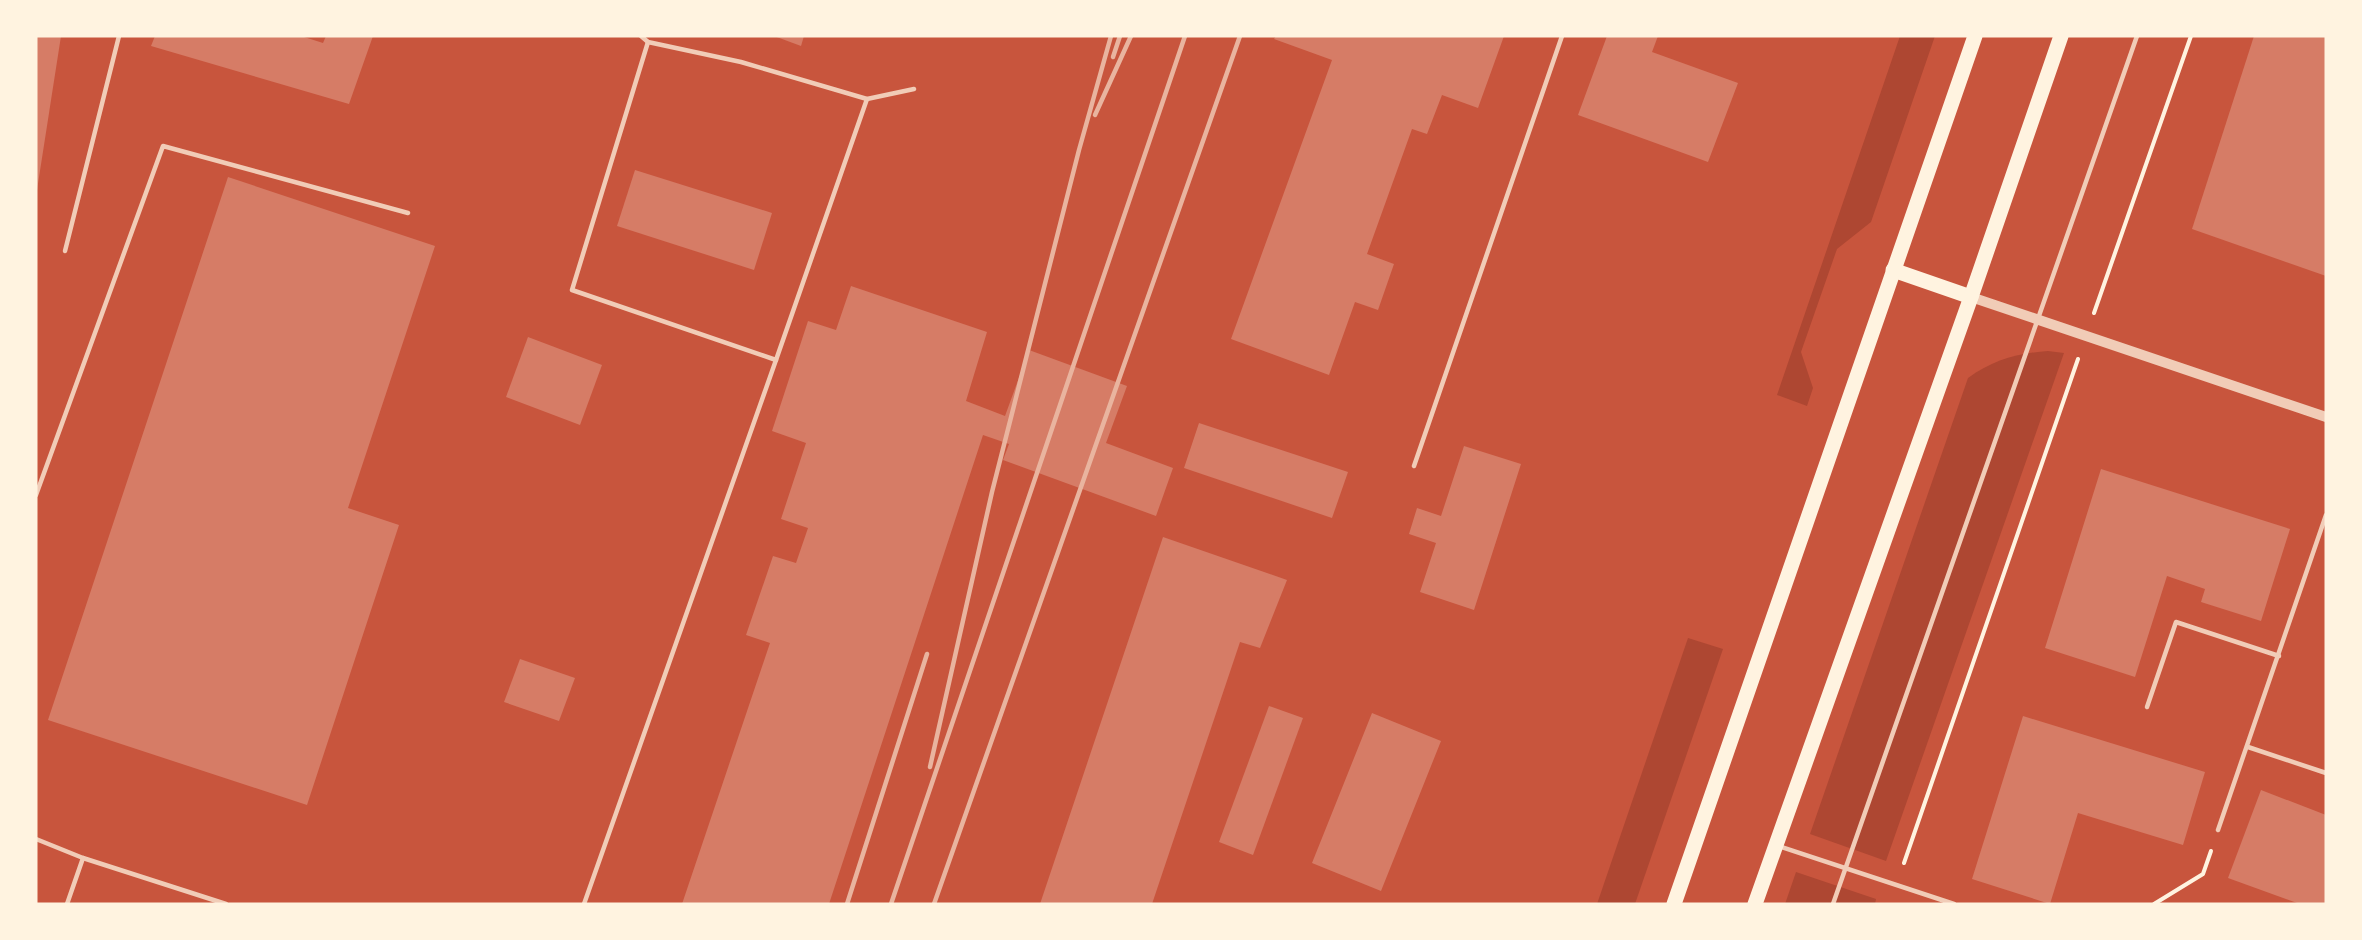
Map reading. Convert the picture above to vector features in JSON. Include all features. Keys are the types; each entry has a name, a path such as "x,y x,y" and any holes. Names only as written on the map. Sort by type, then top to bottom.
{"main road":[{"path":"1674,904 1975,36"},
{"path":"1755,904 1971,297 2061,36"},
{"path":"1893,270 1971,297"}],"street":[{"path":"1971,297 2326,417"}],"lane":[{"path":"64,251 119,36"},
{"path":"641,36 648,42 741,62 867,99 914,89"},
{"path":"1414,466 1562,36"},
{"path":"1833,904 2138,36"},
{"path":"648,42 572,290 776,360"},
{"path":"584,904 867,99"},
{"path":"36,495 163,146 408,213"},
{"path":"2218,830 2326,515"},
{"path":"2148,707 2176,622 2279,656"},
{"path":"2248,747 2326,773"},
{"path":"36,839 83,858 226,904"},
{"path":"1776,845 1954,904"},
{"path":"67,904 83,858"}],"path":[{"path":"1896,885 2191,36"},
{"path":"2154,904 2203,874 2218,830"}],"shaded area":[{"path":"1900,36 1935,36 1871,222 1837,249 1801,352 1813,388 1807,406 1777,395"},
{"path":"2048,351 2064,353 1886,861 1810,834 1968,378 2006,358"},
{"path":"1688,638 1723,649 1635,904 1597,904"},
{"path":"1796,872 1876,899 1875,904 1785,904"}],"building":[{"path":"36,36 61,36 37,190 36,190"},
{"path":"155,36 301,36 323,43 326,36 373,36 349,104 151,46"},
{"path":"774,36 804,36 801,46"},
{"path":"1276,36 1504,36 1478,108 1442,95 1427,134 1412,129 1367,254 1394,264 1378,310 1355,302 1329,375 1231,339 1332,60 1274,39"},
{"path":"1607,36 1658,36 1652,52 1738,83 1708,162 1578,115"},
{"path":"2254,36 2326,36 2326,276 2192,229"},
{"path":"635,170 772,213 754,270 617,226"},
{"path":"228,177 435,246 348,508 399,525 307,805 48,720"},
{"path":"851,286 987,332 966,401 1005,416 1029,350 1127,386 1106,443 1173,468 1156,516 1003,460 1009,444 983,435 829,904 682,904 770,643 746,635 773,556 796,563 808,528 781,519 806,443 772,431 808,321 836,330"},
{"path":"528,337 602,365 580,425 506,397"},
{"path":"1199,423 1348,472 1332,518 1184,468"},
{"path":"1464,446 1521,464 1474,610 1420,592 1436,543 1409,534 1417,508 1441,516"},
{"path":"2101,469 2290,529 2261,621 2201,602 2205,589 2167,576 2135,677 2045,648"},
{"path":"1163,537 1287,580 1260,648 1240,642 1152,904 1040,904"},
{"path":"520,659 575,678 559,721 504,702"},
{"path":"1269,706 1303,718 1253,855 1219,842"},
{"path":"1372,713 1441,741 1381,891 1312,863"},
{"path":"2023,716 2205,772 2183,845 2078,813 2050,904 1972,879"},
{"path":"2261,790 2326,815 2326,904 2300,904 2228,878"}],"railway":[{"path":"930,767 992,492 1079,150 1111,36"},
{"path":"1113,57 1120,36"},
{"path":"1095,115 1131,36"},
{"path":"891,904 1185,36"},
{"path":"934,904 1240,36"},
{"path":"847,904 927,654"}]}
